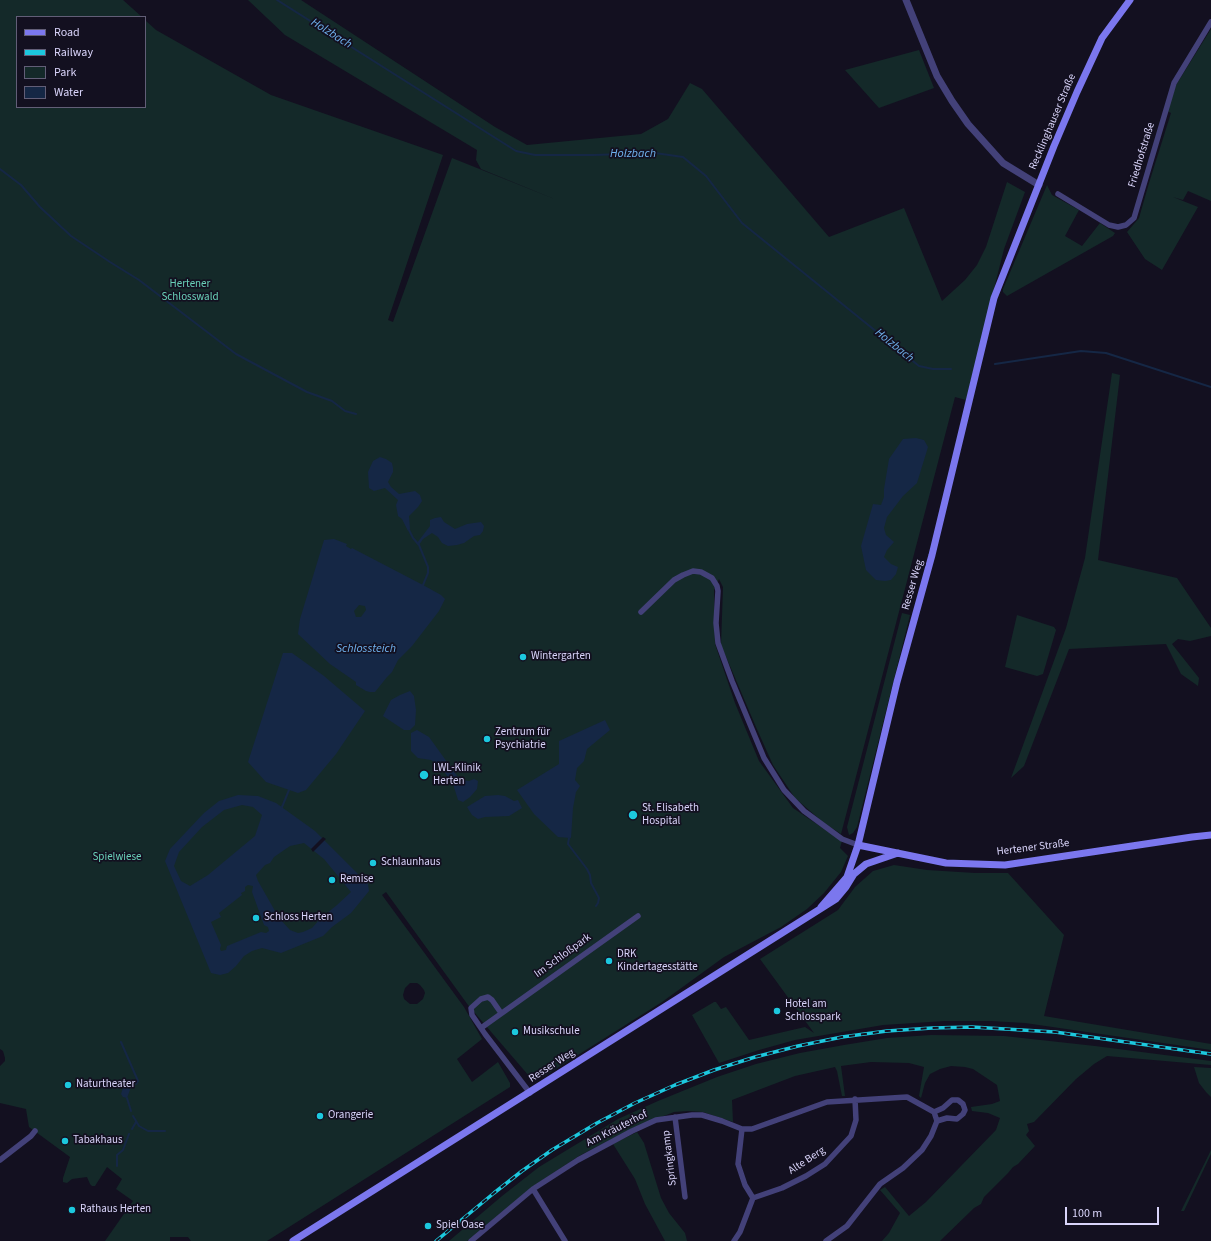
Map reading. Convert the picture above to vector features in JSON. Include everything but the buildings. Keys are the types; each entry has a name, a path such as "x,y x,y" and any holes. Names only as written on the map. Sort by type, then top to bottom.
{"main road":[{"name":"Recklinghauser Straße","path":"1009,260 1077,92 1102,40 1130,0"},
{"name":"Resser Weg","path":"821,907 847,877 858,845 897,682 934,547 994,298 1009,260"},
{"name":"Hertener Straße","path":"858,845 946,863 1005,865 1211,835"},
{"name":"Resser Weg","path":"293,1241 530,1093 836,898 846,887 854,874 866,864 898,853"}],"street":[{"path":"906,0 937,76 968,124 1003,163 1039,185"},
{"name":"Friedhofstraße","path":"1058,194 1109,225 1118,226 1126,224 1134,218 1174,83 1211,22"},
{"path":"641,612 674,580 683,575 693,571 701,572 712,578 718,591 716,623 718,643 764,758 784,790 804,811 842,839 858,845"},
{"name":"Im Schloßpark","path":"481,1028 638,916"},
{"path":"501,1013 492,1000 488,997 484,998 471,1008 471,1012 481,1028 530,1093"},
{"path":"734,1241 740,1232 753,1198 745,1185 738,1164 742,1129 752,1129 827,1102 855,1099 907,1097 934,1112 937,1121 931,1136 916,1158 880,1184 847,1226 826,1241"},
{"name":"Alte Berg","path":"753,1198 782,1188 806,1176 825,1164 851,1136 856,1120 855,1099"},
{"path":"934,1112 943,1108 952,1100 958,1100 963,1104 965,1110 957,1119 947,1118 937,1121"},
{"name":"Am Kräuterhof","path":"471,1241 533,1189 578,1160 656,1120 702,1115 742,1129"},
{"name":"Springkamp","path":"675,1117 685,1197"},
{"path":"0,1160 31,1136 35,1131"},
{"path":"533,1189 565,1241"}],"green space":[{"path":"0,0 123,0 141,16 16,16 16,108 146,108 146,21 156,30 271,95 443,155 388,320 393,322 452,158 557,200 481,169 476,160 477,150 285,35 248,0 301,0 495,127 527,145 641,134 668,119 690,83 702,89 829,237 904,208 942,301 965,280 977,265 986,247 1007,182 1025,192 1004,249 966,400 955,397 841,834 824,823 795,798 773,765 721,645 723,587 719,579 714,590 715,644 735,703 759,761 793,808 842,841 840,848 848,856 841,872 824,893 807,909 781,927 724,957 662,1002 543,1077 538,1070 529,1076 468,1005 386,892 382,895 464,1007 482,1039 457,1059 472,1082 498,1062 510,1083 510,1087 267,1241 191,1241 188,1237 170,1237 170,1241 105,1241 133,1201 116,1189 122,1179 107,1167 95,1186 90,1184 87,1177 72,1179 67,1183 63,1182 70,1157 29,1127 26,1109 0,1103 0,1066 5,1061 3,1051 0,1049","holes":["410,983 417,983 425,993 423,999 417,1004 410,1004 404,999 403,995 405,988"]},
{"path":"1211,29 1211,201 1188,191 1183,200 1173,197 1198,207 1162,270 1145,259 1127,232 1139,218 1171,113 1167,111 1176,85"},
{"path":"919,50 934,88 879,108 845,70"},
{"path":"1047,185 1052,195 1079,210 1065,236 1082,246 1100,223 1115,233 1113,236 1007,296 1003,292 1003,289"},
{"path":"1112,373 1120,375 1098,560 1177,578 1211,628 1211,636 1190,641 1178,639 1172,644 1199,678 1198,686 1181,674 1166,644 1069,649 1024,766 1011,778 1066,628 1085,558"},
{"path":"902,613 910,615 857,827 853,833 849,835 847,827"},
{"path":"1017,615 1054,627 1056,630 1043,674 1037,676 1005,667"},
{"path":"894,865 927,870 975,873 1008,873 1064,935 1044,1016 1211,1044 1211,1050 1025,1023 945,1021 883,1025 795,1040 719,1063 692,1015 716,1002 721,1009 726,1007 749,1040 805,1027 814,1033 760,959 838,910 855,887 873,871"},
{"path":"931,1035 1004,1036 1211,1061 1211,1065 1107,1056 1094,1064 1076,1079 1034,1122 1027,1124 1029,1131 1026,1135 1035,1146 984,1197 981,1204 974,1208 940,1241 882,1241 889,1233 900,1213 880,1190 885,1187 909,1216 926,1202 996,1130 1000,1118 988,1113 972,1111 971,1107 992,1104 1000,1101 997,1085 973,1069 951,1066 930,1074 925,1083 921,1098 919,1096 924,1067 909,1063 871,1062 841,1066 845,1096 842,1096 835,1067 795,1076 732,1100 733,1122 703,1112 688,1111 674,1112 633,1128 579,1156 532,1187 467,1241 449,1241 539,1167 618,1119 658,1101 717,1077 756,1064 800,1053 887,1038"},
{"path":"1194,1067 1211,1068 1211,1097 1199,1083"},
{"path":"637,1132 644,1143 661,1198 669,1213 685,1233 687,1241 665,1241 645,1204 635,1179 613,1144"},
{"path":"1211,1150 1211,1154 1184,1211 1181,1211"}],"water":[{"path":"916,438 924,440 928,447 917,483 903,496 887,517 884,528 886,535 894,542 887,550 884,557 891,564 898,567 896,574 891,580 876,580 866,570 861,546 873,504 881,505 884,497 889,459 903,439"},
{"path":"380,457 392,463 393,472 388,482 391,487 399,494 415,491 420,495 422,501 409,516 410,529 408,531 402,519 398,516 396,505 398,500 385,488 374,491 369,488 368,472 373,461"},
{"path":"441,517 444,522 455,529 467,524 481,522 484,526 483,531 480,535 474,536 464,543 448,546 442,543 438,537 432,533 423,539 419,545 417,543 430,526 430,520"},
{"name":"Schlossteich","path":"334,539 347,544 346,546 351,549 352,548 423,585 441,595 445,599 439,611 412,646 398,660 392,672 375,692 366,691 356,685 356,682 330,664 298,634 300,619 324,540","holes":["359,605 365,606 366,610 361,617 356,617 354,611"]},
{"name":"Schlossteich","path":"283,653 292,653 324,676 365,711 336,754 306,790 298,793 266,782 248,762"},
{"path":"410,691 414,696 416,710 415,725 410,730 404,730 383,716 391,700"},
{"path":"605,720 610,730 587,749 584,761 577,768 575,780 580,786 576,792 573,808 571,838 558,837 534,814 517,790 559,764 559,741"},
{"path":"417,730 429,737 460,780 469,781 474,779 478,781 477,789 463,802 458,800 453,784 440,766 431,760 418,758 411,751 411,733"},
{"path":"238,795 258,796 276,803 315,831 368,884 369,891 351,913 332,927 323,936 281,953 262,948 252,951 244,956 228,973 220,975 211,973 165,861 170,849 204,813 219,801","holes":["242,805 253,807 262,815 255,836 208,875 190,886 181,881 174,866 179,852 202,827 224,810","304,843 324,859 351,892 321,918 312,928 298,933 290,930 279,918 256,875 265,865 270,863 274,857 290,846","248,885 253,886 252,892 264,925 268,927 269,931 266,933 261,932 227,946 226,950 221,951 221,945 211,922 221,917 219,913 242,895 241,893 245,891 245,887"]},
{"path":"485,796 505,796 514,801 518,800 522,808 509,816 485,817 478,819 472,815 467,807"},
{"path":"126,1086 131,1087 127,1098 123,1097 121,1094 123,1088"}],"pier":[{"path":"323,837 326,839 313,852 311,849"}],"waterway":[{"name":"Holzbach","path":"277,0 516,151 535,155 655,153 683,157 706,176 742,223 919,366 933,369 951,369"},
{"path":"0,169 21,185 40,207 71,236 139,280 236,354 307,392 332,401 345,411 356,414"},
{"name":"Holzbach","path":"995,364 1081,351 1106,353 1211,387"},
{"path":"409,530 419,545 428,567 428,573 423,585"},
{"path":"282,807 289,790"},
{"path":"569,838 568,844 590,875 591,883 599,898 596,906"},
{"path":"121,1042 138,1081 136,1084"},
{"path":"127,1098 131,1111"},
{"path":"133,1116 139,1126 148,1131 165,1131"},
{"path":"132,1129 136,1122"},
{"path":"117,1166 117,1155 123,1150 129,1134"}],"railway":[{"path":"436,1241 522,1171 552,1150 597,1123 635,1103 714,1070 755,1057 798,1046 842,1037 887,1031 972,1027 1055,1032 1211,1054"}],"place":[{"name":"Wintergarten","path":"523,657"},
{"name":"Zentrum für Psychiatrie","path":"487,739"},
{"name":"LWL-Klinik Herten","path":"424,775"},
{"name":"St. Elisabeth Hospital","path":"633,815"},
{"name":"Schlaunhaus","path":"373,863"},
{"name":"Remise","path":"332,880"},
{"name":"Schloss Herten","path":"256,918"},
{"name":"DRK Kindertagesstätte","path":"609,961"},
{"name":"Hotel am Schlosspark","path":"777,1011"},
{"name":"Musikschule","path":"515,1032"},
{"name":"Naturtheater","path":"68,1085"},
{"name":"Orangerie","path":"320,1116"},
{"name":"Tabakhaus","path":"65,1141"},
{"name":"Rathaus Herten","path":"72,1210"},
{"name":"Spiel Oase","path":"428,1226"}],"park label":[{"name":"Hertener Schlosswald","path":"190,291"},
{"name":"Spielwiese","path":"117,858"}]}
